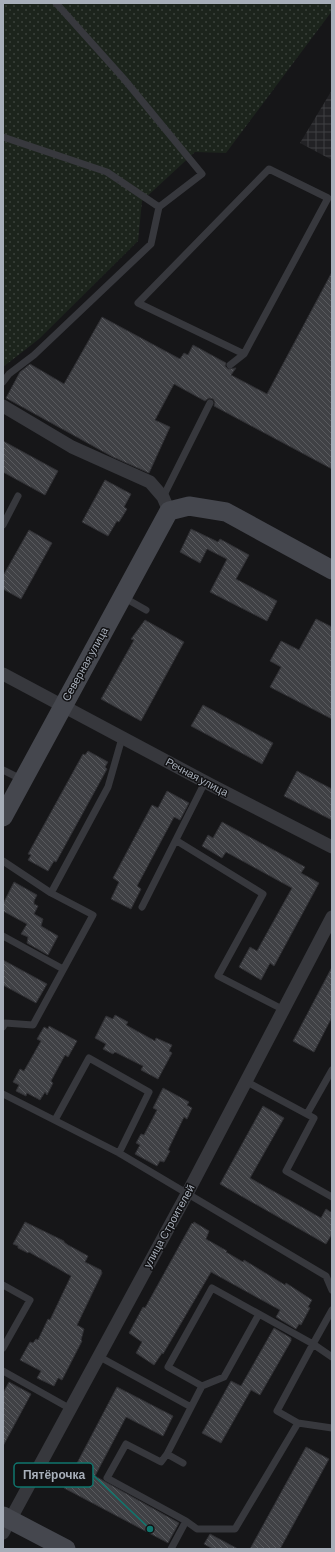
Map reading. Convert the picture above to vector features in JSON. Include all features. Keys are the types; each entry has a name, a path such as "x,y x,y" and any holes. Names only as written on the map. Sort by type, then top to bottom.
{"street":[{"path":"3,406 72,447 150,482 166,504 226,512 332,570"},
{"name":"Северная улица","path":"3,817 122,597 166,504"},
{"name":"Речная улица","path":"3,674 205,782 332,847"},
{"name":"улица Строителей","path":"5,1523 188,1192 247,1082 332,917"},
{"path":"5,1523 66,1549"}],"lane":[{"path":"3,382 9,374 34,355 151,244 159,207 202,174 124,79 56,3"},
{"path":"3,137 107,172 159,207"},
{"path":"230,365 244,354 328,198 269,169 138,303 244,354"},
{"path":"166,504 210,403"},
{"path":"3,525 18,496"},
{"path":"122,597 146,610"},
{"path":"51,893 108,787 122,738"},
{"path":"3,770 23,780"},
{"path":"142,908 205,782"},
{"path":"176,842 263,894 218,976 284,1010"},
{"path":"3,861 51,893 93,915 33,1025 5,1023 3,1027"},
{"path":"3,936 63,969"},
{"path":"55,1120 89,1058 149,1092 119,1153"},
{"path":"307,1114 332,1070"},
{"path":"247,1082 314,1118 286,1172 332,1198"},
{"path":"3,1094 119,1153 329,1274 332,1290"},
{"path":"3,1285 30,1300 3,1348"},
{"path":"202,1386 168,1367 212,1288 313,1344 332,1357"},
{"path":"332,1310 277,1411 298,1423 332,1428"},
{"path":"259,1314 224,1377 202,1386 167,1454 161,1462 126,1444 107,1478 186,1521 197,1529 235,1529 298,1423"},
{"path":"98,1356 191,1407"},
{"path":"3,1371 69,1408"},
{"path":"167,1454 183,1463"},
{"path":"171,1549 186,1521"}],"shaded area":[{"path":"3,3 332,3 332,11 226,153 195,152 142,201 138,241 39,339 3,367"},
{"path":"332,90 332,160 300,143"}],"building":[{"path":"332,272 332,469 214,406 215,402 213,399 209,398 205,401 174,384 155,420 170,427 149,473 113,457 6,398 20,372 30,364 64,384 102,317 180,359 184,353 188,355 193,345 226,363 225,366 228,369 236,368 231,375 267,394"},
{"path":"3,441 58,471 45,495 3,472"},
{"path":"105,480 131,494 124,507 127,509 119,522 117,521 108,536 82,522"},
{"path":"191,529 218,542 220,539 249,555 236,579 277,601 267,621 210,592 227,559 207,549 200,563 180,552"},
{"path":"29,530 52,543 21,599 3,589 3,576"},
{"path":"316,619 332,627 332,719 270,687 281,667 270,661 281,641 299,650"},
{"path":"145,620 184,642 141,721 101,699 134,640 131,639"},
{"path":"203,705 273,743 262,764 191,726"},
{"path":"88,751 108,762 105,767 107,769 56,862 54,861 48,871 28,860 31,855 28,854 83,754 85,755"},
{"path":"297,771 332,789 332,820 284,796"},
{"path":"167,791 189,803 180,820 174,817 137,886 141,889 131,909 111,899 119,882 113,878 152,805 158,808"},
{"path":"222,822 305,867 301,873 319,883 274,966 270,963 261,980 239,967 250,947 257,951 292,888 226,852 222,858 202,846 208,835 213,838"},
{"path":"14,882 37,895 34,904 38,906 34,914 43,919 41,926 58,936 48,955 27,943 28,937 21,934 27,924 3,911 3,904"},
{"path":"3,960 47,984 36,1003 3,985"},
{"path":"332,967 332,1017 314,1052 293,1041"},
{"path":"115,1015 128,1022 126,1025 155,1041 156,1038 172,1045 169,1051 172,1053 158,1079 141,1070 143,1066 115,1052 113,1054 103,1049 106,1044 95,1038 106,1016 113,1019"},
{"path":"49,1026 77,1041 68,1057 65,1055 51,1081 53,1083 47,1095 45,1092 40,1100 27,1093 26,1096 16,1091 19,1085 13,1082 20,1069 24,1071 41,1041 37,1039 44,1027 48,1029"},
{"path":"163,1088 189,1102 187,1105 192,1108 187,1119 184,1117 168,1150 170,1151 164,1162 160,1161 157,1166 135,1154 140,1145 136,1143 141,1134 144,1135 157,1110 153,1108"},
{"path":"263,1106 284,1118 250,1178 321,1218 326,1209 332,1213 332,1234 326,1244 220,1184"},
{"path":"25,1222 64,1241 68,1245 88,1256 85,1262 101,1270 102,1273 77,1325 84,1329 82,1341 62,1380 58,1378 54,1386 37,1378 41,1371 20,1360 30,1342 33,1343 36,1339 38,1340 48,1319 50,1320 71,1276 13,1244"},
{"path":"194,1222 209,1231 206,1239 243,1262 244,1260 285,1285 286,1283 312,1300 308,1307 310,1308 301,1325 299,1324 296,1329 276,1317 280,1310 211,1272 163,1354 162,1353 154,1365 136,1353 142,1342 129,1333 143,1307 145,1308 192,1223 193,1224"},
{"path":"274,1328 291,1338 291,1341 260,1395 251,1390 221,1443 202,1433 231,1381 241,1386"},
{"path":"9,1382 31,1394 3,1446 3,1393"},
{"path":"117,1387 173,1416 163,1436 126,1417 95,1476 179,1523 168,1543 64,1488"},
{"path":"306,1447 329,1459 280,1549 250,1549"},
{"path":"210,1534 238,1549 213,1549 204,1544"}],"place":[{"name":"Пятёрочка","path":"150,1529"}]}
